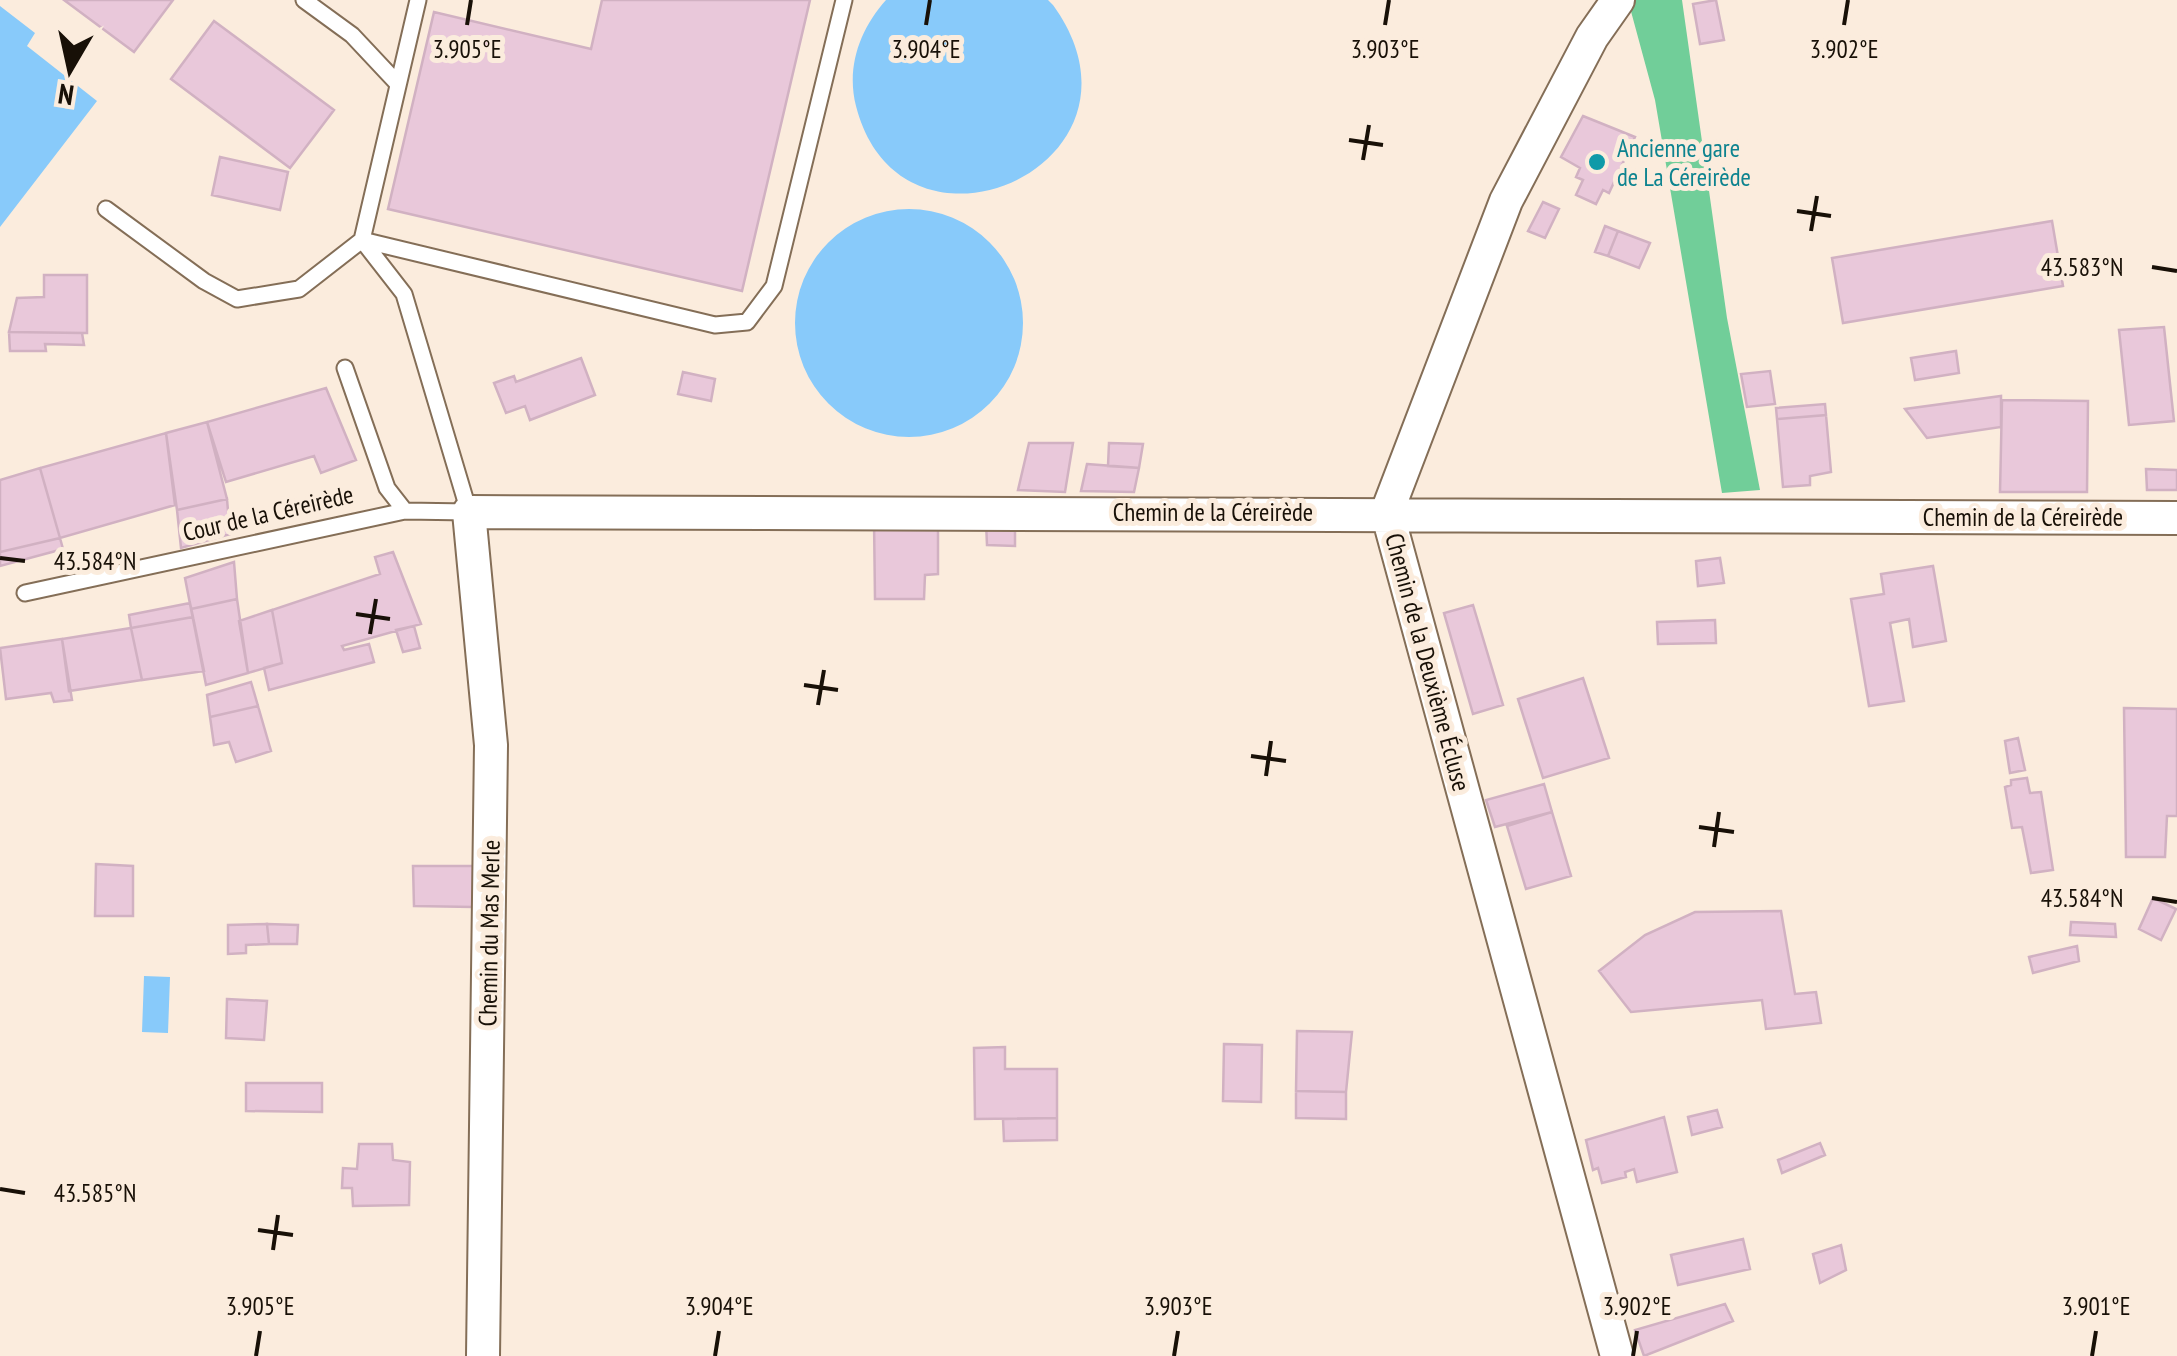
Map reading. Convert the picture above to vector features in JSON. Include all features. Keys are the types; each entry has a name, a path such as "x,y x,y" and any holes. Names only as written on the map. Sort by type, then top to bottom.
{"street":[{"name":"Chemin de la Deuxième Écluse","path":"1617,1356 1388,512 1506,200 1592,38 1618,0"},
{"name":"Chemin de la Céreirède","path":"469,512 1388,512 2177,518"},
{"name":"Chemin du Mas Merle","path":"469,512 491,745 484,1356"}],"lane":[{"path":"304,0 352,35 398,84"},
{"path":"106,209 204,281 237,299 299,289 362,240 418,0"},
{"path":"362,240 715,326 746,322 774,286 844,0"},
{"path":"362,240 404,294 469,512"},
{"path":"345,368 387,488 405,511"},
{"name":"Chemin de la Céreirède","path":"405,511 469,512"},
{"name":"Cour de la Céreirède","path":"25,593 405,511"}],"green space":[{"path":"1632,0 1682,0 1727,318 1760,490 1722,493 1655,100 1629,4"}],"water":[{"path":"886,0 1048,0 1079,62 1077,113 1053,153 1014,181 968,193 922,187 882,159 856,106 853,77 862,36"},
{"path":"0,6 35,33 27,46 97,101 0,227"},
{"path":"909,209 953,218 990,242 1014,279 1023,323 1014,367 990,404 953,428 909,437 865,428 828,404 804,367 795,323 804,279 828,242 865,218"},
{"path":"144,976 170,977 168,1033 142,1032"}],"building":[{"path":"64,0 173,0 134,52"},
{"path":"602,0 810,0 742,291 388,209 434,12 591,49"},
{"path":"1716,0 1724,40 1700,44 1693,4"},
{"path":"214,21 334,110 290,168 171,79"},
{"name":"Ancienne gare de La Céreirède","path":"1583,116 1635,137 1609,193 1603,190 1596,204 1576,195 1583,180 1576,177 1580,168 1561,157"},
{"path":"220,157 288,172 280,210 212,195"},
{"path":"1543,202 1559,209 1545,238 1528,231"},
{"path":"2052,221 2063,286 1843,323 1832,258"},
{"path":"1605,226 1618,231 1608,256 1595,252"},
{"path":"1618,231 1650,243 1639,268 1608,256"},
{"path":"44,275 87,275 87,333 9,332 17,298 44,297"},
{"path":"2164,327 2174,421 2129,425 2119,330"},
{"path":"9,332 82,333 84,345 45,344 46,351 10,351"},
{"path":"1956,351 1959,373 1915,380 1911,358"},
{"path":"581,358 595,395 530,420 525,406 506,413 494,383 514,376 516,382"},
{"path":"1770,371 1775,404 1747,407 1741,374"},
{"path":"683,372 715,379 711,401 678,394"},
{"path":"326,388 356,460 321,473 314,456 226,482 207,422"},
{"path":"2001,396 2001,427 1927,438 1905,409"},
{"path":"2002,400 2088,401 2087,492 2000,492"},
{"path":"1825,404 1826,415 1777,419 1776,408"},
{"path":"1826,415 1831,472 1810,476 1810,485 1783,487 1777,419"},
{"path":"207,422 227,499 177,510 166,433"},
{"path":"166,433 175,505 60,538 40,468"},
{"path":"1029,443 1073,443 1065,492 1018,490"},
{"path":"1109,443 1143,444 1139,468 1108,466"},
{"path":"1087,464 1139,468 1134,492 1081,491"},
{"path":"40,468 60,538 0,552 0,480"},
{"path":"2146,469 2177,470 2177,490 2147,490"},
{"path":"227,499 230,534 181,548 177,510"},
{"path":"874,520 938,522 938,574 925,575 924,599 875,599"},
{"path":"986,522 1015,522 1015,546 987,545"},
{"path":"60,538 63,549 0,566 0,552"},
{"path":"393,552 421,624 342,646 344,650 369,644 374,662 269,690 264,668 282,663 272,610 380,574 375,557"},
{"path":"1720,558 1724,583 1698,586 1696,561"},
{"path":"234,562 237,599 191,609 185,578"},
{"path":"1933,566 1946,641 1913,647 1909,619 1890,623 1904,701 1869,706 1851,599 1884,594 1881,574"},
{"path":"237,599 248,673 206,685 191,609"},
{"path":"190,603 193,617 131,628 129,615"},
{"path":"1473,605 1503,705 1473,714 1444,613"},
{"path":"272,610 282,663 248,673 239,621"},
{"path":"193,617 204,671 142,680 131,628"},
{"path":"1715,620 1716,643 1658,644 1657,622"},
{"path":"414,626 420,648 403,652 396,630"},
{"path":"131,628 142,680 69,691 62,639"},
{"path":"62,639 72,700 54,702 51,693 6,699 0,648"},
{"path":"1583,678 1609,758 1543,778 1518,699"},
{"path":"251,682 258,706 210,717 207,695"},
{"path":"258,706 271,751 236,762 229,742 214,745 210,717"},
{"path":"2124,708 2177,709 2177,816 2167,816 2165,857 2126,857"},
{"path":"2018,738 2025,770 2010,773 2005,741"},
{"path":"2027,778 2030,793 2041,792 2053,870 2031,873 2022,827 2012,828 2005,787 2011,785 2011,780"},
{"path":"1544,784 1552,812 1495,827 1486,800"},
{"path":"1552,812 1571,876 1526,889 1507,826"},
{"path":"96,864 133,866 133,916 95,916"},
{"path":"413,866 475,866 473,907 414,906"},
{"path":"2153,898 2176,909 2161,940 2139,929"},
{"path":"1781,911 1795,994 1816,992 1821,1023 1766,1029 1762,1000 1631,1012 1599,971 1645,935 1695,912"},
{"path":"2071,922 2115,924 2116,937 2070,935"},
{"path":"267,924 269,944 246,945 246,953 228,954 228,925"},
{"path":"267,924 298,925 297,944 269,944"},
{"path":"2077,946 2079,961 2033,973 2029,957"},
{"path":"227,999 267,1001 264,1040 226,1038"},
{"path":"1297,1031 1352,1032 1346,1092 1296,1091"},
{"path":"1224,1044 1262,1045 1261,1102 1223,1101"},
{"path":"1005,1047 1005,1069 1057,1069 1057,1118 975,1119 974,1048"},
{"path":"246,1083 322,1083 322,1112 246,1111"},
{"path":"1296,1091 1346,1092 1346,1119 1296,1118"},
{"path":"1717,1110 1722,1127 1692,1135 1688,1117"},
{"path":"1664,1117 1677,1172 1637,1182 1634,1169 1625,1172 1626,1177 1602,1183 1598,1168 1593,1170 1586,1140"},
{"path":"1057,1118 1057,1140 1004,1141 1003,1119"},
{"path":"1820,1143 1825,1155 1782,1173 1778,1160"},
{"path":"359,1144 392,1144 393,1160 410,1162 409,1205 353,1206 352,1188 342,1188 343,1168 357,1169"},
{"path":"1743,1239 1750,1269 1678,1285 1671,1255"},
{"path":"1841,1245 1846,1270 1820,1283 1813,1254"},
{"path":"1725,1304 1733,1321 1644,1356 1635,1330"}],"place":[{"name":"Ancienne gare de La Céreirède","path":"1597,162"}]}
